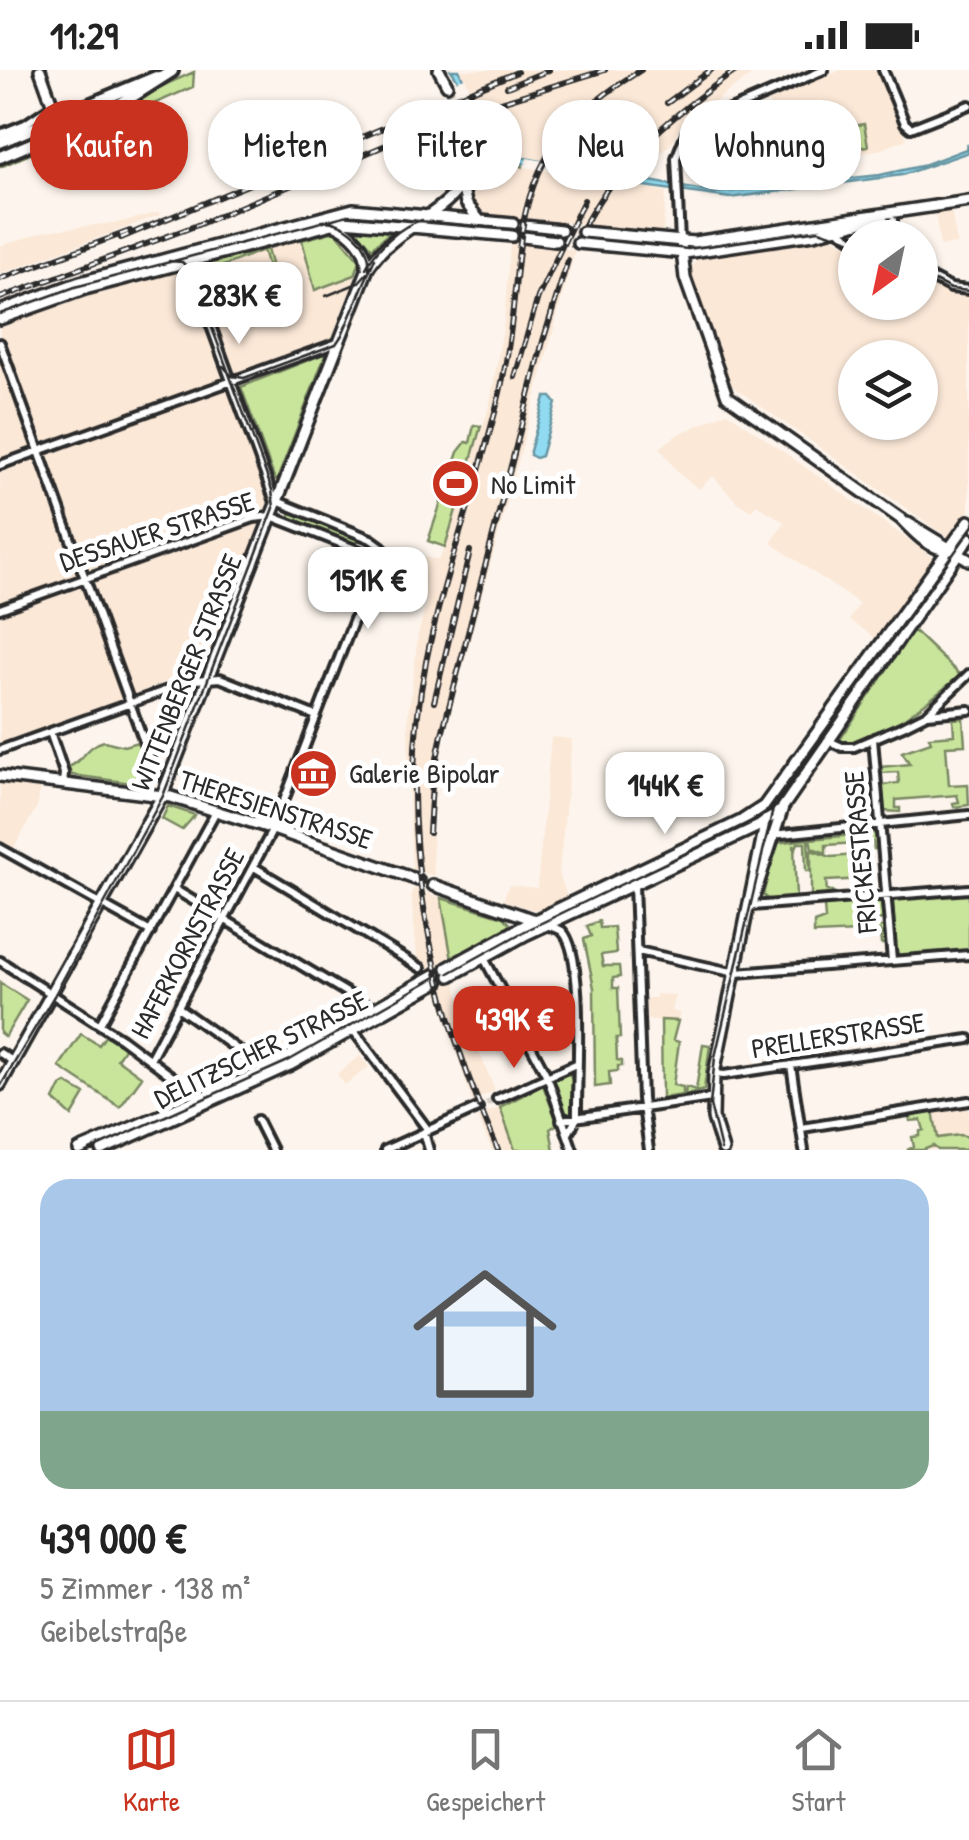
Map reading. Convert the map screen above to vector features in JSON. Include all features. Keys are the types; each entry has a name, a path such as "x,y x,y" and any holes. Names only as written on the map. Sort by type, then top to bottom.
{"main road":[{"path":"40,70 50,100"},
{"path":"439,70 447,85"},
{"path":"98,100 174,71"},
{"path":"128,100 174,71"},
{"path":"0,142 30,129"},
{"path":"0,157 30,144"},
{"name":"WITTENBERGER STRASSE","path":"0,1085 162,796 367,270 375,258 458,190"},
{"path":"464,190 468,206 480,221"},
{"path":"876,220 969,201"},
{"path":"0,319 85,288 353,209 556,241"},
{"path":"868,220 894,216"},
{"path":"0,311 80,282 356,220 480,221 561,230"},
{"path":"334,224 346,230 366,253 367,270"},
{"path":"583,232 680,242 838,224"},
{"path":"578,243 681,254 838,225"},
{"path":"680,242 684,278 730,400 937,548 969,560"},
{"path":"723,1150 715,1128 714,1074 767,836 953,552 969,521"},
{"path":"783,807 766,822 448,972 535,920 741,821 774,797 953,552 969,538"},
{"name":"THERESIENSTRASSE","path":"0,776 162,796 274,829 418,880"},
{"path":"140,793 152,817"},
{"path":"767,836 766,822 774,797"},
{"path":"732,837 767,836"},
{"path":"432,885 547,924"},
{"path":"513,913 514,931"},
{"name":"DELITZSCHER STRASSE","path":"80,1150 262,1072 372,1008 437,978 354,1031 265,1078 102,1150"}],"street":[{"path":"680,242 678,148 694,126 824,70"},
{"path":"883,70 905,124 911,128 969,105"},
{"path":"0,134 30,121"},
{"path":"893,220 894,216"},
{"path":"187,258 277,502"},
{"path":"938,281 969,290"},
{"path":"0,343 156,776"},
{"path":"0,465 338,343"},
{"name":"DESSAUER STRASSE","path":"0,608 244,520 271,516 378,558 382,547 371,539 277,502"},
{"name":"HAFERKORNSTRASSE","path":"150,1060 274,829 378,558"},
{"path":"829,740 842,747 873,740 927,714 969,674"},
{"path":"0,750 209,678 220,678 316,716"},
{"path":"940,702 948,712"},
{"path":"927,714 968,710 968,719"},
{"path":"50,732 64,772 63,784"},
{"name":"FRICKESTRASSE","path":"873,740 892,961"},
{"path":"100,1024 216,811"},
{"path":"767,836 969,815"},
{"path":"0,848 151,932"},
{"path":"254,867 422,968"},
{"path":"634,884 643,1107 649,1150"},
{"path":"174,889 372,1008"},
{"path":"751,906 969,889"},
{"path":"560,919 572,952 577,984 577,1118 569,1132"},
{"path":"547,924 562,932"},
{"path":"638,951 735,973 969,955"},
{"path":"484,958 547,1076 573,1150"},
{"path":"0,961 100,1024 201,1098"},
{"path":"180,1008 258,1064 262,1072"},
{"path":"354,1031 426,1131 429,1150"},
{"name":"PRELLERSTRASSE","path":"714,1074 969,1038"},
{"path":"0,1052 14,1062"},
{"path":"497,1099 576,1064"},
{"path":"791,1065 804,1150"},
{"path":"561,1120 712,1098"},
{"path":"802,1128 969,1101"},
{"path":"385,1150 478,1108"},
{"path":"258,1120 272,1150"}],"shaded area":[{"path":"460,70 758,70 717,100 679,100 679,129 672,143 659,155 659,100 542,100 542,190 666,192 663,232 479,214 471,190 522,190 522,165 527,158 522,156 522,100 475,100"},
{"path":"841,70 878,70 907,139 861,153 861,100 773,100"},
{"path":"951,210 957,244 940,246 935,213"},
{"path":"159,212 160,215 0,274 0,246 45,231 121,222"},
{"path":"337,230 362,260 204,668 0,744 0,327 92,295"},
{"path":"833,238 838,240 838,320 938,320 938,288 958,297 969,296 969,510 952,535 947,537 732,386 690,270 697,259"},
{"path":"510,243 575,250 444,736 431,817 434,876 412,869 409,803 408,717 418,635 427,601 376,582 386,555 439,559 445,547 490,403 504,321"},
{"path":"727,412 933,557 877,639 849,620 859,604 771,543 784,522 756,504 751,511 737,502 713,476 699,489 678,473 660,448 677,435"},
{"path":"551,737 572,739 559,873 567,897 536,911 503,900 509,885 537,888"},
{"path":"0,783 40,787 38,805 14,848 0,840"},
{"path":"414,888 441,898 452,960 433,970 417,959 411,894"},
{"path":"455,980 464,1015 495,1090 472,1102 437,990"},
{"path":"656,994 675,995 671,1011 680,1013 678,1021 647,1020 646,998 656,998"},
{"path":"360,1056 369,1067 345,1085 337,1074"},
{"path":"969,1105 969,1150 907,1150 934,1139 929,1112"},
{"path":"500,1107 515,1150 492,1150 478,1117"}],"green space":[{"path":"194,72 193,87 163,100 138,100"},
{"path":"864,124 868,146 861,147"},
{"path":"30,148 30,154 0,167 0,160"},
{"path":"353,226 392,230 372,248"},
{"path":"335,231 360,261 355,275 315,290 302,240"},
{"path":"267,249 274,275 271,277 263,250 223,266 205,284 200,265"},
{"path":"326,353 277,480 275,480 241,387"},
{"name":"No Limit","path":"474,425 481,426 445,547 428,541 458,452 466,442 470,443"},
{"path":"290,512 358,541 353,544 290,519"},
{"path":"913,630 960,675 885,730 852,742 839,741"},
{"path":"963,718 965,745 946,746 949,785 968,784 969,805 954,807 953,803 959,802 957,795 896,800 900,812 884,811 882,785 899,783 898,772 881,773 881,767 910,764 902,752 931,742 929,737 954,735 953,719"},
{"path":"104,741 124,746 137,742 148,772 139,784 72,775 68,767"},
{"path":"168,806 195,815 182,830 162,819"},
{"path":"875,833 878,849 874,849 873,842 826,845 826,853 812,848 810,839"},
{"path":"808,839 810,871 806,871 805,843 798,843 796,848 794,844 796,898 769,901 763,895 776,843"},
{"path":"811,850 831,857 870,854 865,859 867,877 826,881 827,891 832,891 832,895 811,897"},
{"path":"969,890 969,952 896,952 893,900"},
{"path":"441,898 504,917 511,925 452,960"},
{"path":"880,900 884,919 875,920 875,927 885,927 886,944 881,944 880,931 814,934 814,923 825,919 824,906"},
{"path":"599,921 600,928 614,927 616,953 601,955 603,966 619,966 620,977 613,978 613,988 618,988 617,1060 622,1061 622,1066 609,1072 610,1085 595,1087 594,988 584,939 591,936 587,926"},
{"path":"0,983 27,1000 5,1037 0,1033"},
{"path":"661,1020 678,1021 673,1040 679,1042 673,1085 683,1087 683,1095 662,1098"},
{"path":"81,1034 99,1045 106,1035 125,1047 117,1059 142,1077 120,1107 59,1067"},
{"path":"703,1044 710,1045 704,1090 685,1095 686,1087 696,1090"},
{"path":"569,1073 573,1088 569,1116 561,1113 551,1082"},
{"path":"66,1083 85,1094 72,1116 54,1100"},
{"path":"543,1085 558,1124 550,1129 554,1150 515,1150 500,1107"},
{"path":"933,1111 938,1138 969,1137 966,1150 938,1150 933,1146 907,1150 914,1147 912,1137 920,1136 924,1130 921,1120 910,1121 909,1115"}],"water":[{"path":"451,70 459,70 472,100 468,100"},
{"path":"967,144 969,152 902,175 861,180 861,177 921,166 966,149"},
{"path":"522,157 542,161 542,167 522,163"},
{"path":"659,183 679,186 679,190 715,193 790,190 730,198 659,188"},
{"path":"545,397 556,403 541,456 536,458 530,451"}],"pier":[{"path":"465,78 475,100 461,100 453,82"},
{"path":"527,158 542,161 542,170 524,167"}],"tunnel":[{"path":"447,85 453,100"},
{"path":"561,230 583,232"},
{"path":"556,241 578,243"},
{"path":"478,1108 497,1099"}],"tram line":[{"path":"0,314 75,287 348,215 513,229"},
{"path":"366,268 389,239 422,220"},
{"path":"322,221 340,224 356,235 367,251 369,269"},
{"path":"524,230 558,234"},
{"path":"581,238 688,249 819,230 838,236"},
{"path":"223,366 232,376 244,378 336,344 375,258"},
{"path":"0,1087 163,796 274,508 272,490 191,271 182,262 169,261"},
{"path":"326,296 358,283 367,273"},
{"path":"938,283 969,291"},
{"path":"449,973 523,932 772,811 969,532"},
{"path":"721,1150 710,1105 715,1057 773,809"},
{"path":"90,1150 288,1061 436,977"}],"railway":[{"path":"507,87 549,70"},
{"path":"0,298 195,226 452,117 605,70"},
{"path":"498,1150 454,1033 424,911 414,787 417,724 433,628 500,392 519,250 538,174 559,139 593,104 641,70"},
{"path":"667,103 711,70"},
{"path":"585,224 616,178 651,138 737,70"},
{"path":"121,238 517,72"},
{"path":"515,377 538,297 584,200"},
{"path":"0,279 130,231"},
{"path":"429,833 432,783 442,734 543,341 568,260"},
{"path":"434,702 470,551"}],"place":[{"name":"No Limit","path":"456,484"},
{"name":"Galerie Bipolar","path":"314,773"}]}
